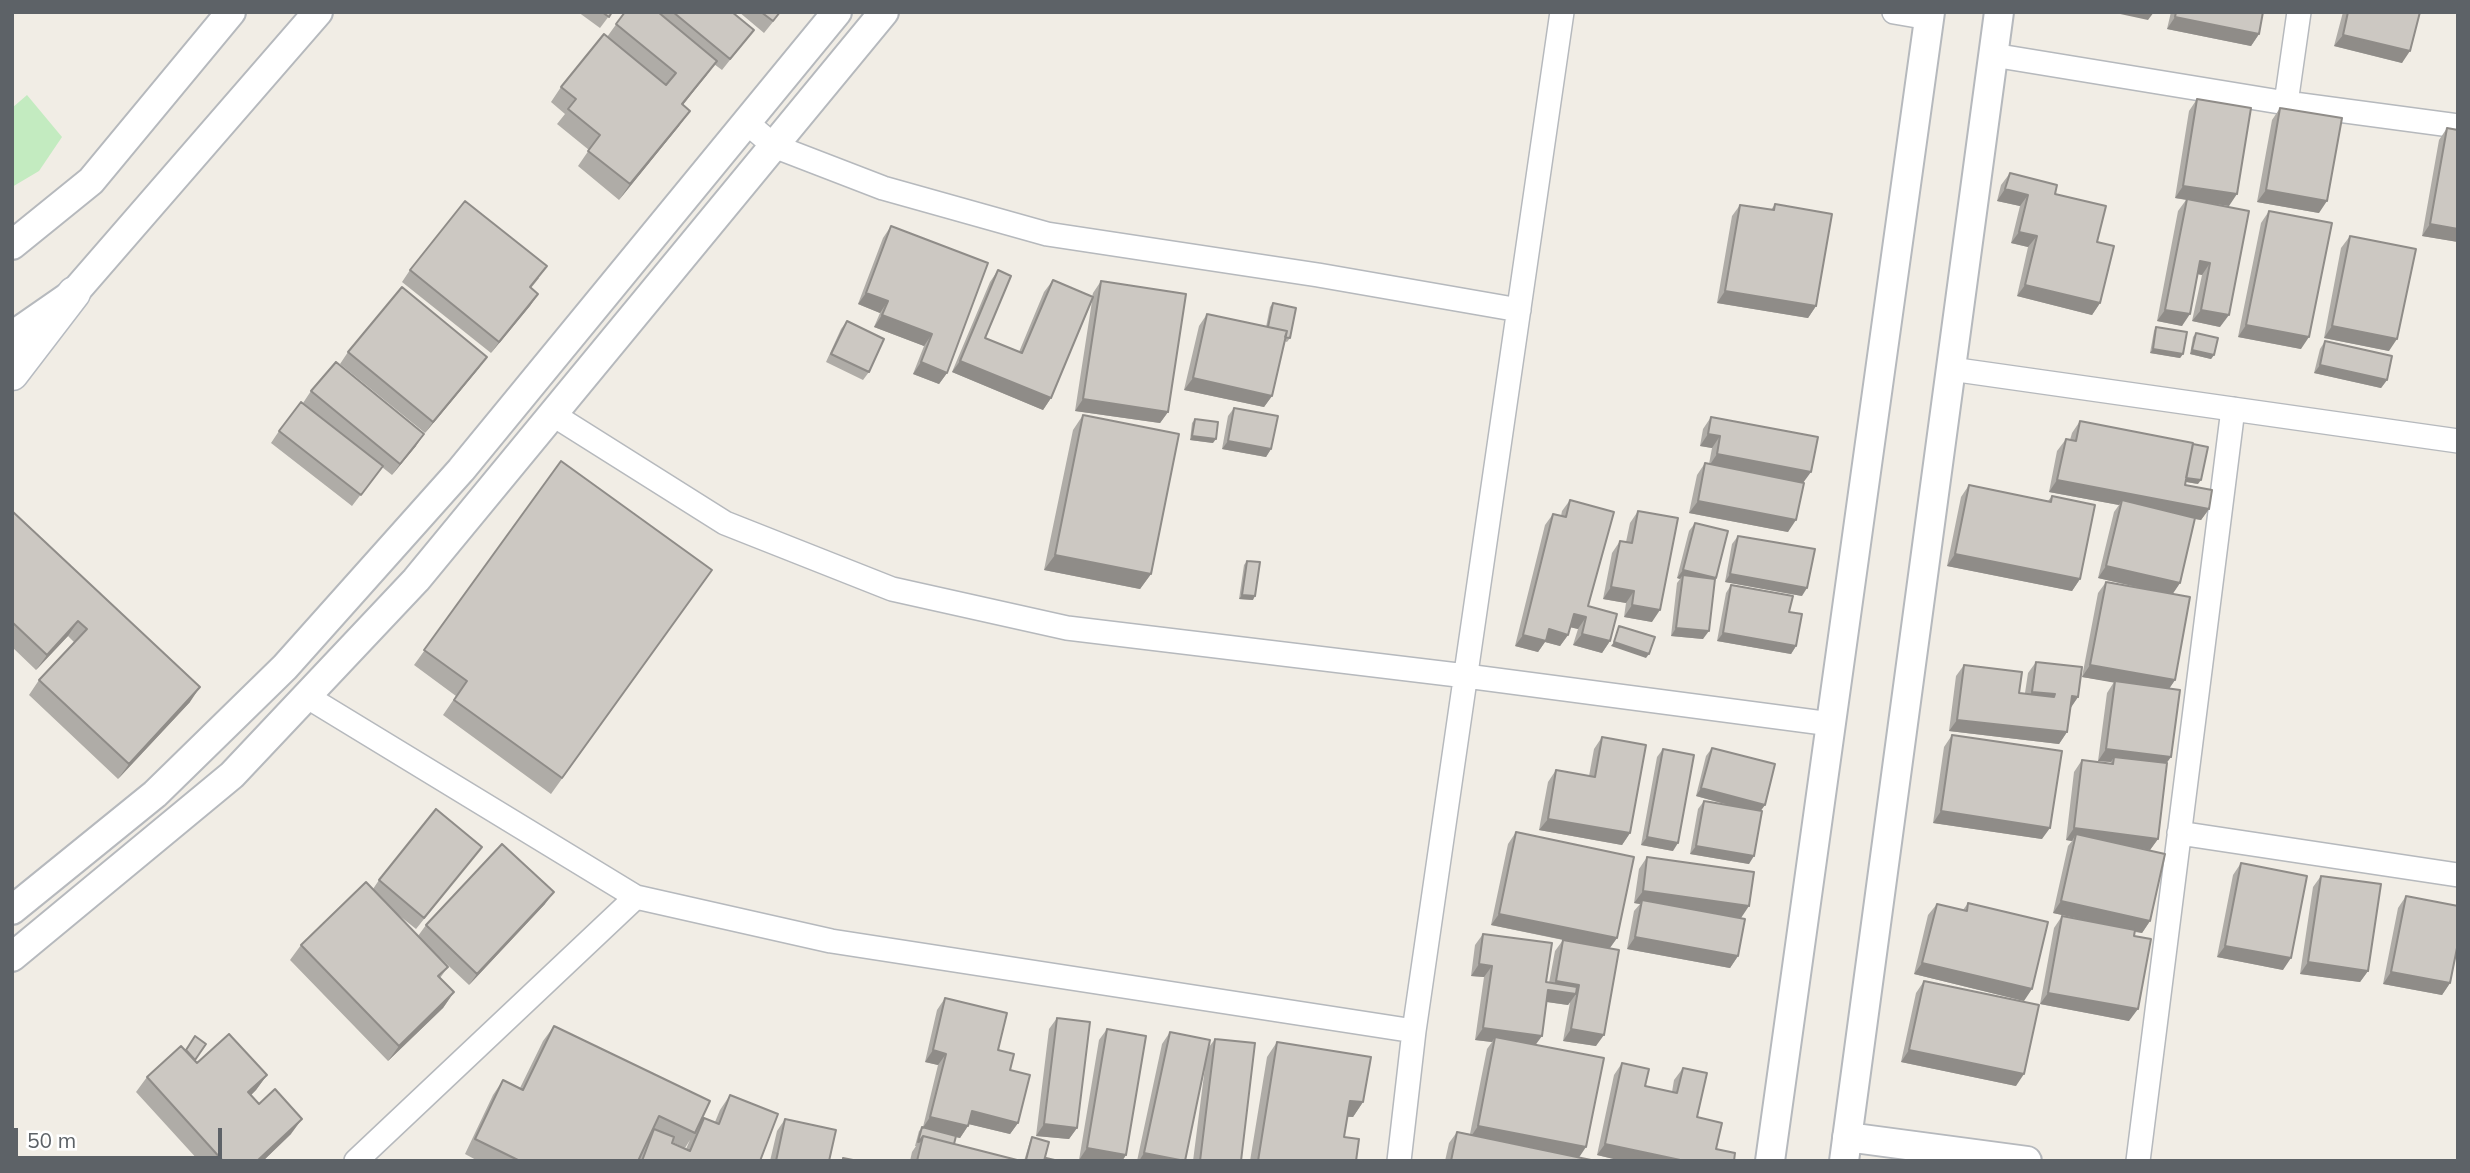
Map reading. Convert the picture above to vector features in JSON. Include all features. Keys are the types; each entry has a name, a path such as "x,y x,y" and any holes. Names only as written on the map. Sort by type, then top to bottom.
{"main road":[{"path":"12,374 74,293"}],"street":[{"path":"12,245 90,181 232,12"},
{"path":"12,336 74,293 318,12"},
{"path":"12,909 155,794 285,667 461,470 837,12"},
{"path":"12,957 232,775 416,580 884,12"},
{"path":"1399,1161 1414,1031 1562,12"},
{"path":"1770,1161 1930,15 1894,12"},
{"path":"1998,12 1846,1149 2027,1161"},
{"path":"2286,103 2299,12"},
{"path":"1993,55 2286,103 2458,126"},
{"path":"745,121 774,146 883,188 1047,234 1318,275 1519,310"},
{"path":"1951,369 2458,441"},
{"path":"2138,1161 2233,409"},
{"path":"552,414 724,523 892,589 1067,628 1466,676 1831,724"},
{"path":"306,696 636,897 831,941 1414,1031"},
{"path":"2179,833 2458,875"},
{"path":"356,1161 636,897"}],"green space":[{"path":"27,95 62,137 39,171 12,187 12,108"}],"building":[{"path":"625,12 658,12 717,61 682,104 690,111 630,184 588,151 600,135 568,109 576,99 561,87 604,34 666,85 676,73 616,24"},
{"path":"673,12 732,12 754,30 730,59"},
{"path":"761,12 780,12 773,21"},
{"path":"2176,12 2263,12 2259,34 2175,17"},
{"path":"2348,12 2420,12 2410,51 2343,35"},
{"path":"2197,99 2251,108 2237,194 2183,186"},
{"path":"2280,108 2342,118 2327,201 2266,190"},
{"path":"2447,128 2458,130 2458,229 2430,224"},
{"path":"2010,173 2057,185 2055,194 2106,206 2097,242 2114,246 2100,303 2025,285 2037,236 2019,232 2028,195 2005,189"},
{"path":"2187,199 2249,211 2229,315 2201,310 2210,263 2200,261 2190,314 2165,310"},
{"path":"465,201 547,266 530,287 538,294 499,342 410,270"},
{"path":"1775,204 1832,214 1816,306 1725,291 1740,205 1774,210"},
{"path":"2269,211 2332,223 2309,337 2246,325"},
{"path":"891,226 988,263 947,373 921,362 932,334 882,315 888,301 866,293"},
{"path":"2350,236 2416,249 2397,339 2332,326"},
{"path":"998,270 1011,276 985,338 1022,353 1053,280 1093,297 1051,398 960,361"},
{"path":"1101,281 1186,294 1168,412 1083,399"},
{"path":"402,287 487,357 433,422 348,352"},
{"path":"1273,303 1296,308 1290,338 1285,337 1287,331 1268,327"},
{"path":"1207,314 1287,331 1272,396 1193,378"},
{"path":"847,321 884,339 869,372 831,354"},
{"path":"2156,327 2187,332 2183,354 2153,349"},
{"path":"2196,333 2218,338 2214,355 2192,350"},
{"path":"2325,341 2392,356 2387,380 2320,365"},
{"path":"336,362 424,434 400,464 311,391"},
{"path":"301,402 383,466 361,495 279,431"},
{"path":"1234,408 1278,416 1271,449 1228,441"},
{"path":"1083,415 1179,434 1151,574 1055,555"},
{"path":"1711,417 1818,437 1811,472 1717,454 1720,436 1708,434"},
{"path":"1195,419 1218,422 1216,439 1192,436"},
{"path":"2080,421 2193,443 2185,485 2212,490 2209,509 2057,480 2066,439 2076,441"},
{"path":"2193,444 2208,447 2201,480 2186,478"},
{"path":"561,461 712,570 562,778 454,700 467,681 424,650"},
{"path":"1705,463 1804,483 1796,520 1698,501"},
{"path":"1969,485 2051,502 2052,496 2095,505 2080,579 1955,554"},
{"path":"1570,500 1614,512 1588,606 1617,614 1610,641 1582,634 1586,617 1574,614 1568,635 1549,629 1546,641 1523,635 1553,514 1566,517"},
{"path":"2122,500 2195,518 2180,583 2106,566"},
{"path":"12,511 200,687 129,764 39,680 87,629 78,621 47,655 12,622"},
{"path":"1638,511 1678,518 1660,610 1632,605 1634,591 1611,587 1620,541 1632,543"},
{"path":"1695,523 1728,531 1716,578 1683,570"},
{"path":"1738,536 1815,549 1807,588 1730,574"},
{"path":"1247,561 1260,562 1255,596 1242,595"},
{"path":"1683,575 1715,579 1709,631 1676,628"},
{"path":"2106,582 2190,597 2175,680 2090,665"},
{"path":"1731,585 1793,596 1789,612 1802,614 1796,646 1723,633"},
{"path":"1619,626 1655,637 1649,654 1614,642"},
{"path":"2036,662 2082,667 2078,697 2072,696 2067,732 1957,720 1964,665 2022,672 2019,693 2054,697 2055,694 2032,692"},
{"path":"2115,681 2180,690 2171,757 2106,749"},
{"path":"1952,735 2062,751 2050,828 1941,811"},
{"path":"1602,737 1646,745 1630,833 1548,819 1556,770 1595,777"},
{"path":"1712,748 1775,764 1765,805 1701,788"},
{"path":"1663,749 1694,755 1678,843 1647,837"},
{"path":"2114,757 2167,763 2158,839 2074,828 2082,760 2113,764"},
{"path":"1704,801 1762,811 1754,856 1696,846"},
{"path":"436,809 482,847 424,918 379,880"},
{"path":"1516,832 1634,857 1617,938 1499,914"},
{"path":"2076,834 2165,854 2150,921 2061,901"},
{"path":"502,844 554,892 477,974 426,925"},
{"path":"1647,857 1754,872 1749,906 1643,891"},
{"path":"2241,863 2307,876 2291,958 2225,946"},
{"path":"2321,876 2381,884 2368,971 2308,962"},
{"path":"366,882 448,967 438,976 454,992 399,1046 301,945"},
{"path":"2406,896 2458,906 2458,943 2450,983 2391,972"},
{"path":"1642,900 1745,919 1738,956 1635,937"},
{"path":"1968,903 2048,922 2032,989 1922,963 1937,904 1967,911"},
{"path":"2062,916 2135,930 2134,936 2151,939 2138,1009 2048,993"},
{"path":"1483,934 1552,943 1546,982 1577,987 1576,994 1548,990 1542,1036 1483,1028 1492,966 1479,964"},
{"path":"1563,940 1619,950 1604,1035 1571,1029 1579,985 1556,981"},
{"path":"1924,981 2039,1005 2024,1074 1909,1050"},
{"path":"945,998 1007,1013 998,1050 1014,1054 1010,1070 1030,1075 1018,1123 972,1111 968,1126 930,1117 946,1054 933,1050"},
{"path":"1057,1018 1090,1022 1077,1128 1044,1124"},
{"path":"554,1026 710,1101 695,1133 659,1116 638,1161 520,1161 475,1139 503,1080 523,1090"},
{"path":"1107,1029 1146,1036 1126,1155 1087,1148"},
{"path":"1170,1032 1210,1040 1185,1161 1144,1153"},
{"path":"229,1034 267,1075 248,1092 259,1104 275,1089 302,1119 257,1161 223,1161 147,1077 181,1046 197,1063"},
{"path":"195,1036 206,1044 195,1060 186,1050"},
{"path":"1495,1037 1604,1058 1586,1147 1478,1126"},
{"path":"1215,1039 1255,1043 1241,1161 1200,1161"},
{"path":"1277,1042 1371,1057 1363,1102 1350,1101 1344,1137 1359,1139 1356,1161 1258,1161"},
{"path":"1622,1063 1649,1069 1645,1086 1677,1093 1683,1068 1707,1073 1697,1117 1722,1123 1716,1149 1735,1153 1734,1161 1685,1161 1605,1144"},
{"path":"730,1095 778,1114 760,1161 642,1161 654,1129 674,1137 672,1143 690,1151 704,1118 719,1124"},
{"path":"785,1119 836,1130 829,1161 776,1161"},
{"path":"922,1127 956,1136 954,1144 923,1136 918,1142"},
{"path":"1457,1132 1591,1160 1451,1161"},
{"path":"923,1136 1021,1161 917,1161"},
{"path":"1032,1137 1049,1142 1044,1161 1026,1160"}]}
